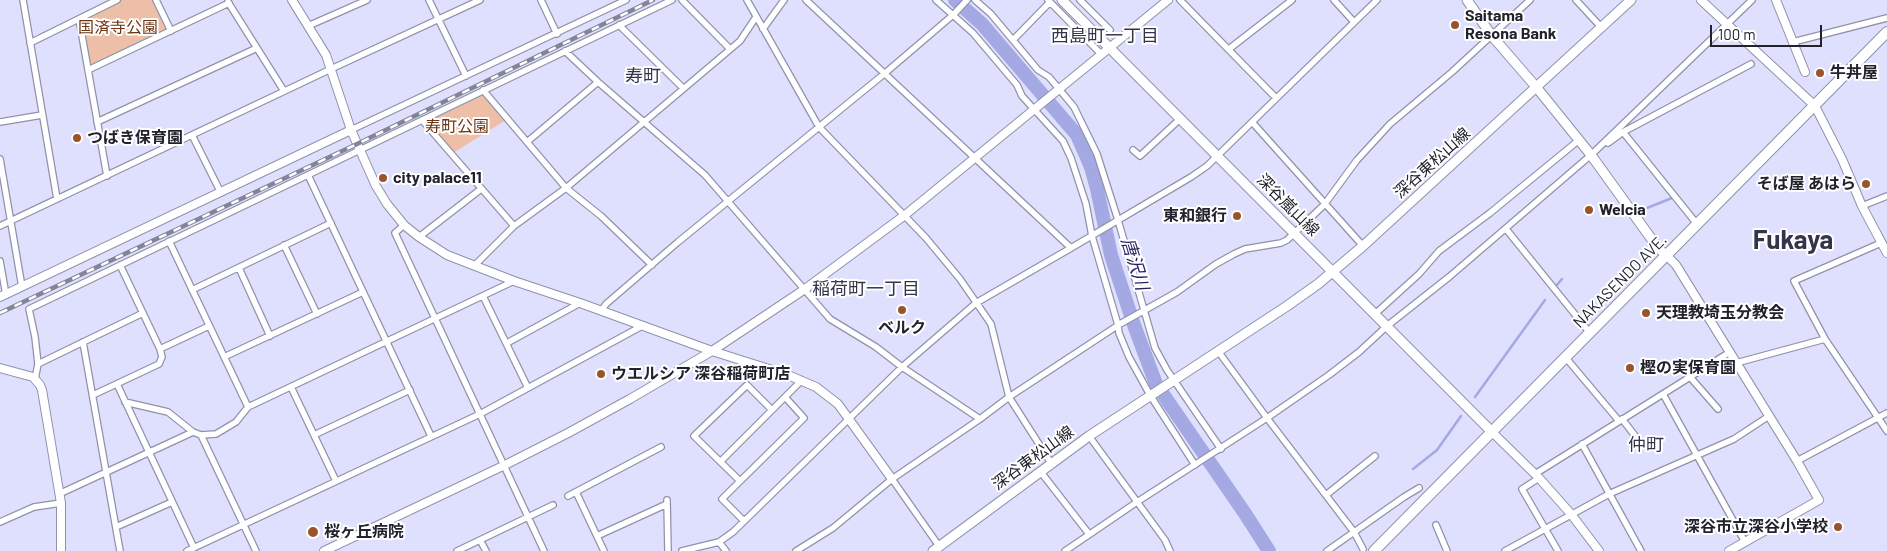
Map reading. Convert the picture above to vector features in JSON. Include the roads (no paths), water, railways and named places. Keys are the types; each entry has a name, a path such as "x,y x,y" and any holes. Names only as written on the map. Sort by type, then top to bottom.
{"highway":[{"name":"NAKASENDO AVE.","path":"1374,551 1887,32"}],"main road":[{"name":"深谷嵐山線","path":"1062,0 1492,432"},
{"path":"1467,0 1492,36 1591,155 1658,248 1667,256"},
{"name":"深谷東松山線","path":"938,550 1040,471 1089,436 1304,295 1363,246 1631,0"}],"street":[{"path":"23,0 57,199"},
{"path":"30,43 117,0"},
{"path":"156,0 171,31"},
{"path":"292,0 326,54 351,130 376,186 387,204 404,225 447,255 514,282 580,303 712,351 802,380 827,394 850,419 938,550"},
{"path":"308,26 367,0"},
{"path":"429,0 466,76"},
{"path":"0,226 480,0"},
{"path":"541,0 557,34"},
{"path":"0,261 3,296 626,0"},
{"path":"35,379 38,364 29,309 672,0"},
{"path":"682,0 730,49"},
{"path":"747,0 819,127 905,214 960,278 976,302 990,324 1009,398 1051,463"},
{"path":"763,30 784,0"},
{"path":"806,0 1071,248"},
{"path":"936,0 954,14 973,33 1017,86 1022,96 1059,136 1072,158 1119,324 1119,333 1129,357 1196,464"},
{"path":"600,311 652,265 884,74 954,14 967,0"},
{"path":"975,0 991,14 1038,70 1048,77 1074,107 1091,139 1155,348 1172,381 1220,449"},
{"path":"1080,0 1110,30"},
{"path":"324,551 504,466 630,399 712,351 805,289 905,214 1168,0"},
{"path":"1180,0 1276,98"},
{"path":"1230,49 1292,0"},
{"path":"1334,0 1354,22"},
{"path":"682,551 719,542 733,532 743,520 902,367 976,302 1191,178 1219,156 1377,0"},
{"path":"796,551 833,528 892,479 1119,324 1177,292 1210,268 1234,254 1245,249 1281,243 1324,205 1357,160 1390,124 1492,36 1530,0"},
{"path":"1576,0 1601,27"},
{"path":"1701,0 1815,106 1842,159 1862,206 1887,253"},
{"path":"1065,551 1267,418 1329,376 1359,352 1591,155 1752,0"},
{"path":"1776,0 1805,72"},
{"path":"1013,40 1049,1 1102,54"},
{"path":"88,70 228,2 284,91"},
{"path":"474,266 514,226 566,188 730,49 740,40 756,17"},
{"path":"1793,42 1887,18"},
{"path":"79,19 107,176"},
{"path":"619,24 683,88"},
{"path":"97,122 257,48"},
{"path":"565,51 598,82 694,164 830,319 876,347 902,367 980,419"},
{"path":"1591,155 1623,132 1751,64"},
{"path":"527,142 598,82"},
{"path":"483,90 566,188 601,216 652,265"},
{"path":"0,122 42,115"},
{"path":"1133,150 1140,156 1181,118"},
{"path":"422,120 514,226"},
{"path":"1252,122 1324,205 1363,246"},
{"path":"1623,132 1697,224"},
{"path":"192,135 221,193"},
{"path":"1376,314 1419,274 1439,251 1579,140"},
{"path":"0,159 22,287"},
{"path":"308,175 431,436"},
{"path":"419,237 481,189"},
{"path":"1862,206 1887,196"},
{"path":"192,290 331,223"},
{"path":"404,225 396,232 544,551"},
{"path":"1506,229 1590,333"},
{"path":"169,242 248,406"},
{"path":"1881,243 1794,281 1825,340 1887,431"},
{"path":"284,245 317,314"},
{"path":"1667,256 1676,264 1819,500 1729,551"},
{"path":"93,395 159,364 162,357 160,349 120,265"},
{"path":"239,268 270,336"},
{"path":"125,402 168,412 192,432 201,435 216,434 236,422 248,406 514,282"},
{"path":"224,357 363,292"},
{"path":"484,296 528,388"},
{"path":"507,343 580,303"},
{"path":"38,364 143,313"},
{"path":"160,349 209,326"},
{"path":"188,551 480,414 642,326"},
{"path":"1736,363 1825,340"},
{"path":"83,342 120,551"},
{"path":"1218,351 1354,532 1363,549"},
{"path":"1558,551 1522,489 1582,444 1730,352"},
{"path":"1566,358 1636,437"},
{"path":"0,368 35,379 42,390 61,503 61,551"},
{"path":"1690,377 1718,409"},
{"path":"721,462 802,380"},
{"path":"117,384 194,548"},
{"path":"740,481 694,436 747,385 772,410"},
{"path":"291,386 336,481"},
{"path":"314,435 410,390"},
{"path":"1663,394 1745,542"},
{"path":"743,520 722,499 804,418 785,397"},
{"path":"1797,461 1887,413"},
{"path":"1505,551 1609,494 1734,439 1769,416"},
{"path":"59,494 192,432"},
{"path":"1492,432 1537,476 1571,514 1599,551"},
{"path":"201,435 256,551"},
{"path":"1089,436 1165,540 1170,551"},
{"path":"1582,444 1641,551"},
{"path":"568,496 661,447"},
{"path":"1326,495 1375,456"},
{"path":"1040,471 1089,534"},
{"path":"1327,551 1404,497 1420,488"},
{"path":"576,492 604,551"},
{"path":"116,527 172,502"},
{"path":"597,536 667,502 668,551"},
{"path":"0,522 34,507 61,503"},
{"path":"457,551 528,518 553,504"},
{"path":"1436,525 1447,551"},
{"path":"480,540 486,551"},
{"path":"719,542 726,551"}],"waterway":[{"name":"唐沢川","path":"955,0 982,24 1077,135 1091,167 1111,255 1156,384 1269,551"},
{"path":"1642,210 1672,198"},
{"path":"1556,286 1562,279"},
{"path":"1475,397 1545,300"},
{"path":"1413,469 1437,450 1461,416"}],"railway":[{"path":"0,313 357,144 653,0"}],"place":[{"name":"Saitama Resona Bank","path":"1455,25"},
{"name":"牛丼屋","path":"1820,73"},
{"name":"つばき保育園","path":"77,138"},
{"name":"city palace11","path":"383,178"},
{"name":"そば屋 あはら","path":"1866,184"},
{"name":"Welcia","path":"1589,210"},
{"name":"東和銀行","path":"1237,216"},
{"name":"ベルク","path":"902,310"},
{"name":"天理教埼玉分教会","path":"1646,313"},
{"name":"樫の実保育園","path":"1630,368"},
{"name":"ウエルシア 深谷稲荷町店","path":"601,374"},
{"name":"深谷市立深谷小学校","path":"1838,527"},
{"name":"桜ヶ丘病院","path":"313,532"}],"district":[{"name":"西島町一丁目","path":"1105,36"},
{"name":"寿町","path":"643,76"},
{"name":"Fukaya","path":"1793,240"},
{"name":"稲荷町一丁目","path":"866,289"},
{"name":"仲町","path":"1646,445"}],"park label":[{"name":"国済寺公園","path":"118,28"},
{"name":"寿町公園","path":"457,127"}]}
